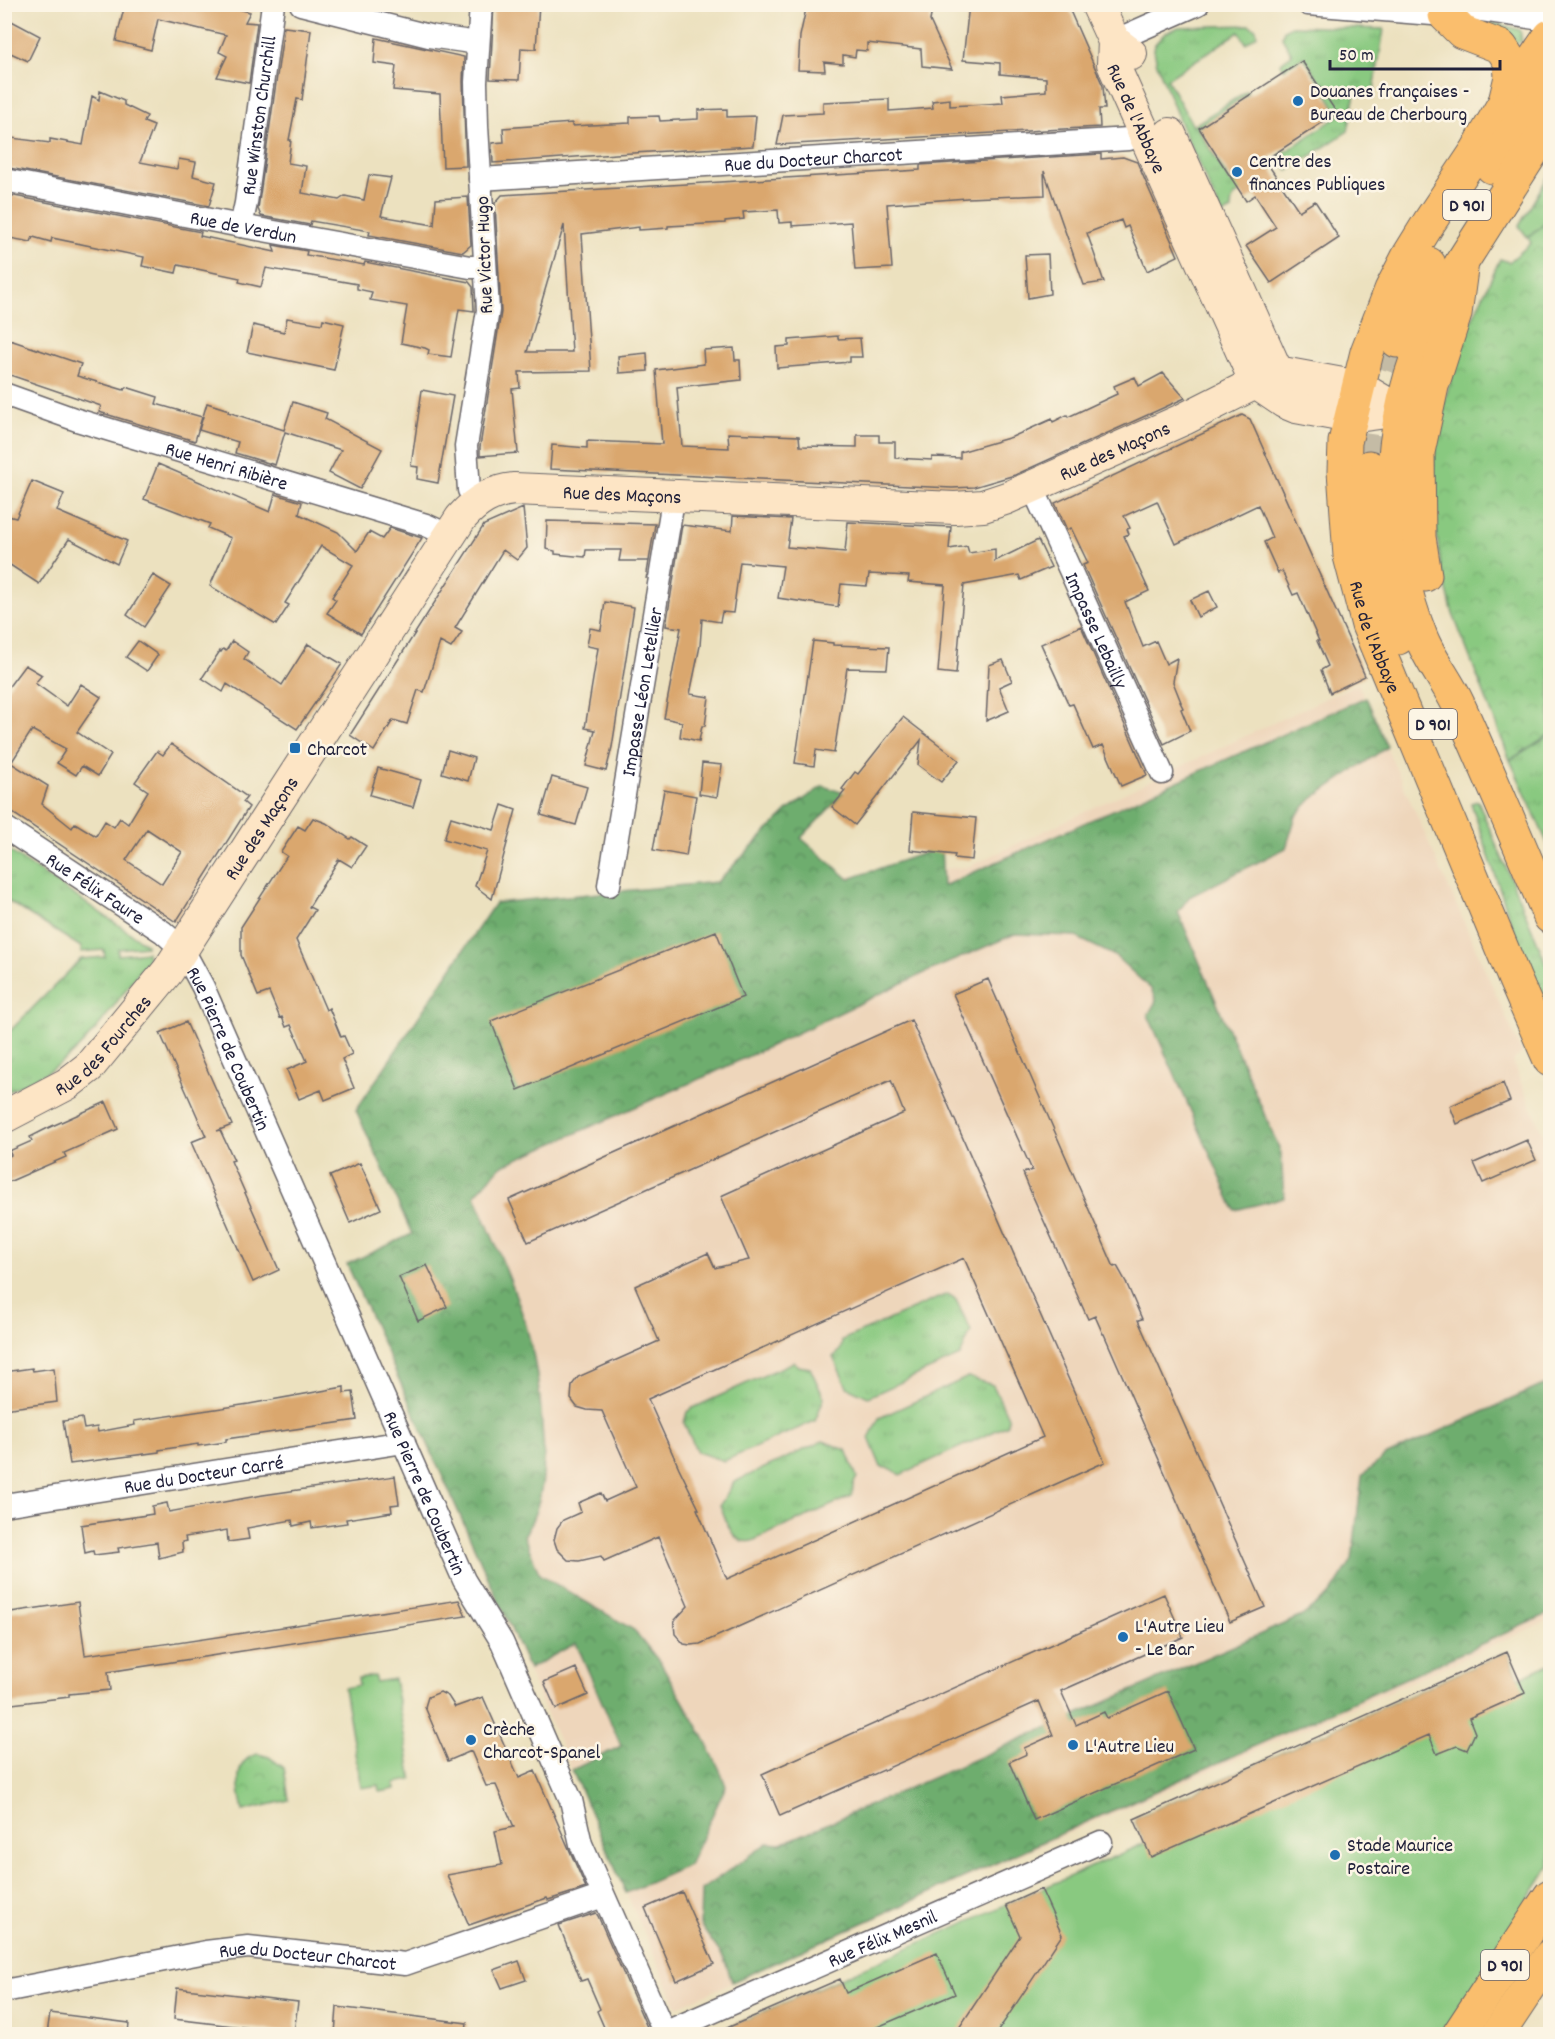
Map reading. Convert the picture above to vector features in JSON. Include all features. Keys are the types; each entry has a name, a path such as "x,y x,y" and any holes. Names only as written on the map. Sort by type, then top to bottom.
{"main road":[{"path":"1097,4 1114,41"},
{"path":"1446,10 1462,32 1501,47 1510,61 1511,77 1505,102"},
{"name":"D 901","path":"1397,341 1413,298 1483,160 1505,102 1551,36"},
{"name":"Rue de l'Abbaye","path":"1114,41 1113,64 1267,378"},
{"name":"Rue de l'Abbaye","path":"1114,41 1132,55 1267,378"},
{"name":"D 901","path":"1483,160 1551,75"},
{"name":"D 901","path":"1551,124 1462,262 1441,297 1426,330 1401,411 1395,447 1393,484 1393,510 1401,569 1422,638 1457,702 1551,917"},
{"name":"Rue de l'Abbaye","path":"1483,160 1409,255 1391,290 1367,352 1345,442 1344,471 1350,556 1368,625 1515,980 1551,1060"},
{"name":"D 901","path":"1457,702 1428,595 1419,537 1418,452 1432,386 1455,314 1462,262"},
{"path":"1267,378 1355,402 1401,411"},
{"name":"Rue des Maçons","path":"183,950 273,807 462,518 476,503 490,495 514,489 955,508 995,503 1267,378"},
{"name":"Rue de l'Abbaye","path":"1369,467 1368,512 1378,578 1403,654 1457,783 1515,980"},
{"name":"Rue des Fourches","path":"4,1117 67,1084 89,1067 183,950"},
{"name":"D 901","path":"1460,2034 1551,1896"},
{"name":"D 901","path":"1486,2034 1512,1987 1551,1929"},
{"name":"D 901","path":"1498,2034 1551,1956"}],"street":[{"name":"Rue Winston Churchill","path":"241,226 273,4"},
{"path":"301,4 429,36 478,43"},
{"name":"Rue Victor Hugo","path":"476,503 469,490 466,446 488,310 477,126 481,4"},
{"path":"1114,41 1198,4"},
{"path":"1308,4 1446,10 1461,7 1535,18 1544,15 1551,8"},
{"name":"Rue du Docteur Charcot","path":"480,179 1129,139 1145,133"},
{"name":"Rue de Verdun","path":"4,180 241,226 470,267 485,267"},
{"name":"Rue Henri Ribière","path":"4,394 77,420 426,525 450,536"},
{"name":"Impasse Lebailly","path":"1032,486 1162,773"},
{"name":"Impasse Léon Letellier","path":"609,885 671,512 671,496"},
{"name":"Rue Félix Faure","path":"4,827 163,932 183,950"},
{"name":"Rue Pierre de Coubertin","path":"183,950 203,987 464,1580 502,1642 571,1800 581,1844 664,2034"},
{"name":"Rue du Docteur Carré","path":"4,1505 404,1442"},
{"name":"Rue Félix Mesnil","path":"664,2034 1101,1842"},
{"name":"Rue du Docteur Charcot","path":"4,1991 248,1947 405,1964 603,1896"}],"shaded area":[{"path":"1358,683 1522,1053 1514,1059 1514,1066 1550,1151 1550,1620 677,2007 347,1264 412,1234 356,1110 495,903 968,867"}],"green space":[{"path":"1464,13 1520,30 1522,41 1509,46"},
{"path":"1249,25 1256,29 1257,35 1246,43 1239,32 1167,79 1193,126 1247,91 1248,94 1197,128 1231,183 1250,187 1233,198 1232,210 1222,215 1181,125 1157,64 1154,50 1155,44 1165,33 1179,27"},
{"path":"1291,26 1384,29 1373,96 1355,93 1348,131 1288,171 1279,156 1340,115 1304,57 1283,69 1280,64 1292,54 1282,37 1284,30"},
{"path":"1550,173 1550,219 1528,238 1519,226"},
{"path":"1550,219 1550,734 1510,760 1453,614 1441,567 1432,496 1435,432 1464,337 1500,259 1509,262 1531,243 1528,238"},
{"path":"1366,697 1387,747 1312,799 1296,816 1286,848 1189,897 1178,912 1281,1153 1284,1198 1235,1210 1148,1015 1156,1001 1151,989 1115,956 1074,936 1015,934 913,978 713,1073 501,1166 475,1195 516,1296 529,1337 535,1366 541,1409 544,1469 540,1497 524,1536 540,1575 634,1630 662,1665 702,1734 726,1786 689,1865 626,1893 572,1770 621,1746 576,1643 529,1669 347,1264 412,1234 356,1110 495,903 717,882 788,810 823,786 844,793 801,838 849,879 941,847 943,886"},
{"path":"1550,734 1550,849 1510,760"},
{"path":"1478,801 1550,972 1550,1017 1518,943 1471,803"},
{"path":"5,848 146,944 146,946 118,949 118,955 147,952 148,960 95,1030 71,1055 45,1073 5,1093 5,1036 81,959 105,957 104,950 81,952 81,947 5,899"},
{"path":"947,1294 956,1300 971,1331 960,1356 868,1397 847,1387 833,1357 840,1350 842,1340"},
{"path":"793,1362 798,1366 810,1368 824,1398 815,1421 724,1461 697,1452 684,1423 687,1412"},
{"path":"968,1377 993,1385 1008,1417 1008,1425 900,1475 892,1469 881,1467 869,1438 879,1418"},
{"path":"1550,1382 1550,1613 732,1982 724,1958 700,1925 701,1890 768,1843 781,1844 1302,1616 1331,1593 1352,1560 1362,1476 1385,1456"},
{"path":"823,1441 846,1450 857,1477 853,1485 852,1496 752,1541 745,1542 734,1536 720,1505 734,1482"},
{"name":"Stade Maurice Postaire","path":"1504,1653 1508,1654 1519,1678 1550,1664 1550,1866 1446,2034 714,2034 1145,1843 1135,1821 1136,1818"},
{"path":"374,1676 376,1682 394,1679 412,1780 394,1783 395,1789 380,1792 379,1785 361,1788 344,1688 359,1685 358,1678"},
{"path":"258,1754 269,1757 284,1768 289,1800 243,1811 239,1786 240,1769 249,1757"}],"building":[{"path":"125,4 218,4 250,12 245,22 257,23 249,83 217,77 227,56 219,52 226,35 158,19 151,50 116,41"},
{"path":"494,4 539,4 536,49 521,48 519,80 490,79"},
{"path":"807,4 933,4 930,21 952,69 922,66 921,49 867,43 867,51 856,50 855,57 843,55 843,64 824,62 825,71 798,70 800,36"},
{"path":"969,4 1067,4 1103,86 1105,109 1099,109 1100,127 777,145 783,115 823,113 823,102 889,99 889,111 933,108 932,101 950,99 950,106 1003,103 1002,95 1046,91 1046,78 1000,74 1000,63 963,60"},
{"path":"4,17 40,36 28,61 4,50"},
{"path":"284,27 311,30 302,100 297,99 289,140 291,140 288,163 306,166 302,193 339,200 345,196 364,200 369,175 391,178 381,216 434,225 436,199 468,197 471,245 463,252 369,235 370,231 311,221 310,225 261,216 258,209"},
{"path":"376,38 464,57 466,166 443,167 440,94 393,90 396,66 374,63"},
{"name":"Centre des finances Publiques","path":"1302,61 1337,113 1265,160 1299,211 1315,201 1339,238 1271,283 1246,246 1276,227 1255,195 1246,201 1199,128"},
{"path":"100,91 124,101 124,105 147,116 144,122 154,126 140,162 177,169 179,159 196,162 193,176 216,182 209,206 4,167 4,137 50,143 50,139 83,145 92,96 99,100"},
{"path":"727,109 727,117 756,116 753,146 493,163 492,143 504,142 503,128 572,123 572,126 630,123 630,117 659,116 660,121 698,119 698,110"},
{"path":"1101,154 1101,159 1123,157 1137,162 1178,256 1147,271 1128,226 1124,228 1121,220 1087,233 1104,282 1084,285 1044,171 1045,195 887,204 892,268 855,270 851,222 792,226 792,222 779,223 778,210 743,212 744,219 725,221 725,223 639,230 639,227 582,234 591,371 519,372 520,388 512,389 518,453 480,456 501,312 495,203 502,195 920,170 920,165","holes":["564,225 572,352 527,352"]},
{"path":"4,194 201,232 200,236 275,252 273,245 307,251 306,255 364,265 365,262 469,282 473,287 474,311 459,309 451,357 428,354 429,350 425,348 401,343 407,306 370,300 372,292 357,289 357,284 266,268 261,287 239,282 240,278 178,265 176,273 142,266 144,257 52,238 51,242 33,237 31,242 4,237"},
{"path":"1048,254 1050,294 1028,298 1025,255"},
{"path":"287,318 322,324 323,319 344,324 334,370 247,352 253,325 284,332"},
{"path":"838,336 838,339 860,338 862,357 850,357 850,362 777,368 776,347 789,346 789,340"},
{"path":"4,338 81,364 77,376 158,397 156,404 202,417 195,441 99,412 101,406 4,373"},
{"path":"734,348 735,360 740,360 741,380 677,387 682,446 729,448 728,433 799,436 800,446 857,447 857,435 879,435 879,442 895,442 895,458 932,460 932,457 960,458 960,452 1012,437 1052,419 1053,422 1067,415 1068,417 1117,394 1114,386 1135,377 1139,386 1163,373 1185,398 1015,475 974,487 952,488 550,469 552,445 587,448 587,441 662,444 656,370 704,364 703,350"},
{"path":"647,353 648,371 619,373 618,356"},
{"path":"422,390 453,396 438,483 417,479 418,467 411,466"},
{"path":"293,402 327,413 325,419 382,449 360,489 329,473 341,450 285,432 275,465 235,453 238,442 199,430 207,403 284,430"},
{"path":"1242,415 1250,419 1365,676 1330,693 1321,670 1328,666 1317,641 1319,641 1298,593 1293,595 1282,571 1278,573 1264,542 1272,538 1258,505 1176,544 1157,501 1124,516 1130,528 1127,529 1129,534 1124,536 1149,591 1125,602 1143,647 1156,641 1166,664 1177,658 1173,682 1190,731 1164,744 1083,565 1088,563 1071,528 1067,530 1055,503"},
{"path":"158,464 270,512 275,494 302,502 299,514 338,532 357,551 369,532 382,539 390,528 422,538 361,634 327,613 336,600 332,597 353,565 321,546 285,603 289,605 276,625 210,586 231,538 208,528 210,524 144,499"},
{"path":"32,481 64,494 57,511 127,541 117,564 69,539 39,584 4,561 4,515 16,518"},
{"path":"523,508 527,548 517,560 503,550 455,628 462,632 451,648 440,642 424,692 418,690 407,724 393,720 374,751 350,735 484,525"},
{"path":"733,516 791,519 787,547 845,552 848,522 951,527 949,549 967,546 969,553 995,549 995,561 1038,540 1051,567 1021,580 1019,575 964,585 956,674 938,672 945,585 908,582 909,576 869,574 867,586 841,584 838,607 778,598 783,566 740,562 733,613 722,612 720,622 702,619 700,646 690,694 709,697 705,726 702,726 699,741 680,737 682,722 664,718 681,628 666,626 682,525 732,531"},
{"path":"547,521 655,524 649,561 619,561 621,550 586,550 585,557 555,554 555,551 546,549"},
{"path":"153,575 171,586 144,627 127,615"},
{"path":"1209,591 1217,607 1198,617 1190,600"},
{"path":"605,602 634,607 612,747 606,771 586,766 595,730 585,728 598,648 587,646 590,628 601,630"},
{"path":"1081,626 1147,775 1121,786 1103,745 1093,749 1073,704 1069,705 1041,644"},
{"path":"138,641 158,655 147,671 126,657"},
{"path":"232,641 248,652 244,659 282,685 308,644 342,664 297,729 227,684 223,692 202,678 220,651 223,649 226,651"},
{"path":"813,641 833,643 833,645 889,647 887,669 847,668 834,753 816,750 814,766 795,763"},
{"path":"1003,660 1012,681 999,687 1009,711 986,721 989,665"},
{"path":"25,665 42,675 35,683 67,706 81,684 101,697 77,732 111,755 98,776 82,766 76,775 57,763 66,749 32,730 11,763 48,786 42,804 72,828 75,823 96,836 105,821 114,827 120,818 128,824 148,791 135,782 157,751 163,755 171,744 247,797 243,802 249,807 176,922 4,807 4,693","holes":["147,829 182,852 162,884 126,860"]},
{"path":"903,717 959,760 941,782 918,765 921,740 855,825 832,807 845,791 842,789 855,772 858,774"},
{"path":"448,750 474,758 468,781 442,773"},
{"path":"702,763 722,765 717,797 699,794"},
{"path":"378,768 421,780 413,807 370,795"},
{"path":"552,777 587,787 576,825 541,815"},
{"path":"664,790 696,796 686,856 653,850"},
{"path":"502,805 516,810 492,899 475,886 487,851 444,839 451,817 494,830"},
{"path":"913,812 976,818 972,860 954,858 955,855 910,850"},
{"path":"313,818 366,846 352,867 339,859 309,907 315,910 296,940 326,1010 329,1008 341,1037 344,1036 352,1054 342,1059 354,1088 325,1100 321,1090 299,1099 287,1070 307,1061 291,1025 286,1027 282,1017 280,1018 269,992 258,996 241,955 241,927 287,856 281,852 298,826 305,830"},
{"path":"716,931 743,997 518,1090 491,1021"},
{"path":"988,979 1114,1267 1117,1266 1126,1282 1142,1319 1138,1320 1265,1607 1230,1622 1104,1334 1095,1316 1088,1319 1030,1190 1023,1173 1032,1170 953,994"},
{"path":"911,1020 1105,1462 700,1644 684,1644 675,1634 674,1624 688,1606 658,1537 604,1561 601,1556 579,1561 568,1560 557,1549 554,1540 557,1528 563,1520 581,1512 578,1503 601,1493 605,1501 636,1487 602,1411 577,1407 571,1399 572,1385 578,1377 659,1341 635,1286 708,1253 715,1268 749,1260 721,1196 904,1113 891,1080 528,1242 509,1200","holes":["964,1258 1043,1437 727,1579 697,1509 699,1509 648,1399"]},
{"path":"186,1022 232,1125 217,1131 220,1130 234,1160 231,1161 279,1270 253,1282 191,1142 206,1136 160,1033"},
{"path":"1503,1083 1510,1101 1457,1124 1450,1106"},
{"path":"106,1102 118,1129 64,1153 66,1157 4,1184 4,1159 11,1155 9,1151 32,1141 30,1137"},
{"path":"1527,1140 1536,1160 1483,1183 1474,1163"},
{"path":"360,1163 381,1209 350,1223 330,1176"},
{"path":"427,1265 447,1307 418,1321 399,1277"},
{"path":"32,1368 33,1371 54,1368 57,1402 4,1409 4,1372"},
{"path":"344,1387 344,1393 353,1392 357,1420 226,1439 226,1442 198,1446 198,1444 159,1450 159,1452 70,1464 63,1421 82,1418 84,1429 97,1427 98,1432 135,1425 134,1421"},
{"path":"395,1476 399,1504 391,1505 392,1512 346,1519 347,1523 312,1528 311,1522 293,1526 292,1520 247,1528 249,1539 228,1542 227,1530 185,1537 186,1541 182,1542 183,1552 159,1558 157,1542 118,1548 119,1552 94,1555 93,1551 85,1553 81,1525 153,1514 152,1506 167,1503 169,1512 263,1495"},
{"path":"1164,1594 1183,1637 1061,1691 1076,1725 1104,1712 1107,1718 1168,1691 1194,1749 1034,1820 1009,1762 1027,1754 1024,1748 1053,1735 1039,1701 780,1816 762,1774"},
{"path":"459,1600 466,1616 108,1672 110,1690 4,1705 4,1668 8,1667 4,1643 4,1613 78,1602 85,1655"},
{"path":"1507,1652 1525,1693 1469,1718 1475,1733 1467,1750 1457,1746 1437,1754 1429,1735 1151,1857 1134,1819"},
{"path":"576,1668 588,1695 556,1709 544,1682"},
{"path":"440,1692 448,1696 455,1707 483,1697 519,1778 535,1771 586,1888 548,1900 547,1898 469,1925 447,1875 502,1865 495,1831 514,1827 496,1785 486,1786 471,1751 448,1761 425,1707 428,1697"},
{"path":"1041,1889 1062,1935 996,2034 955,2034 1020,1936 1006,1905"},
{"path":"682,1892 714,1964 676,1981 645,1908"},
{"path":"596,1913 650,2034 607,2034 597,2011 600,2009 587,1979 581,1981 559,1925"},
{"path":"937,1953 955,1994 861,2034 713,2034 840,1979 846,1993"},
{"path":"519,1961 526,1980 502,1988 494,1970"},
{"path":"177,1988 298,2002 294,2033 174,2019"},
{"path":"337,2007 467,2023 466,2034 335,2034"},
{"path":"50,2013 129,2023 128,2034 47,2034"}],"tunnel":[{"path":"1369,467 1378,403 1397,341"}],"place":[{"name":"Douanes françaises - Bureau de Cherbourg","path":"1298,101"},
{"name":"Centre des finances Publiques","path":"1237,172"},
{"name":"Charcot","path":"295,748"},
{"name":"L'Autre Lieu - Le Bar","path":"1123,1637"},
{"name":"Crèche Charcot-Spanel","path":"471,1740"},
{"name":"L'Autre Lieu","path":"1073,1745"},
{"name":"Stade Maurice Postaire","path":"1335,1855"}]}
